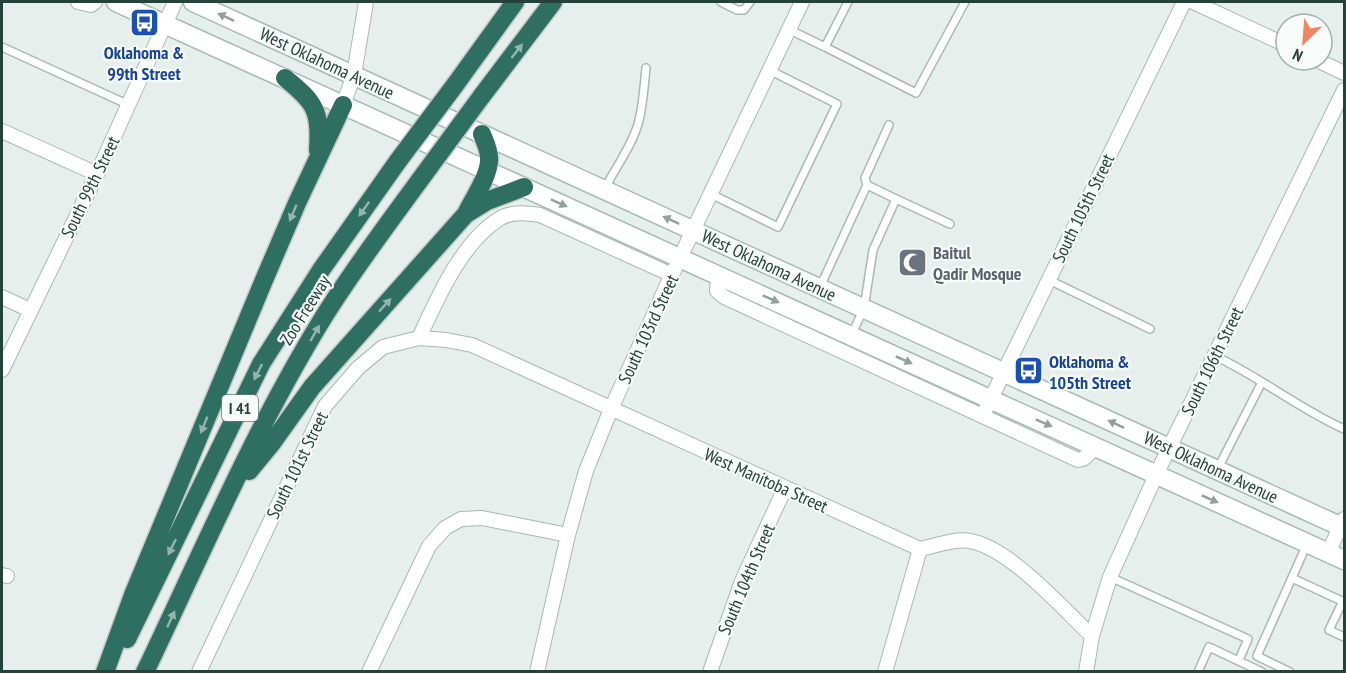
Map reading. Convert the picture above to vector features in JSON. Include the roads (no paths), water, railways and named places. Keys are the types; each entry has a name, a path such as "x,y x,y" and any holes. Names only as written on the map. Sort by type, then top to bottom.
{"highway":[{"name":"Zoo Freeway","path":"111,672 261,364 321,270 515,2"},
{"name":"Zoo Freeway","path":"145,672 279,394 323,318 364,256 554,2"},
{"path":"285,78 301,92 317,112 319,138 317,160"},
{"path":"105,672 133,595 268,271 343,105"},
{"path":"229,496 272,443 312,387 466,214 487,170 489,160 488,149 482,134"},
{"path":"466,214 487,201 525,187"}],"main road":[{"name":"West Oklahoma Avenue","path":"116,2 851,336 987,407 1096,447 1336,556"},
{"name":"West Oklahoma Avenue","path":"193,2 1217,470 1343,525"}],"street":[{"path":"78,2 91,5 95,2"},
{"name":"South 99th Street","path":"2,370 97,174 175,2"},
{"path":"343,105 354,75 366,2"},
{"name":"South 103rd Street","path":"537,672 568,535 586,471 611,409 672,275 802,2"},
{"path":"1183,2 1274,40"},
{"name":"South 105th Street","path":"987,407 1183,2"},
{"name":"South 106th Street","path":"1086,672 1092,636 1110,576 1156,475 1344,90"},
{"path":"2,131 97,174"},
{"path":"419,338 446,280 478,238 500,218 521,213 540,215 672,275"},
{"name":"West Oklahoma Avenue","path":"718,275 717,291 724,297 987,407"},
{"path":"2,297 30,310"},
{"name":"West Manitoba Street","path":"419,338 471,345 920,549"},
{"name":"South 101st Street","path":"199,672 325,406 358,368 383,347 419,338"},
{"name":"South 104th Street","path":"710,672 742,581 785,488"},
{"path":"369,672 429,546 445,528 461,519 482,518 568,535"},
{"path":"1336,556 1343,525"},
{"path":"885,672 920,549 968,540 993,548 1019,567 1092,636"}],"lane":[{"path":"721,2 736,10 744,10 750,2"},
{"path":"825,47 848,2"},
{"path":"788,29 916,93 965,2"},
{"path":"2,47 129,105"},
{"path":"604,190 622,161 639,123 646,68"},
{"path":"711,194 778,226 837,104 769,70"},
{"path":"820,288 867,185 865,178 889,125"},
{"path":"867,185 950,225"},
{"path":"851,336 864,308 873,250 896,199"},
{"path":"1049,280 1150,329"},
{"path":"1215,356 1317,416 1344,429"},
{"path":"1217,470 1262,382"},
{"path":"1290,672 1257,656 1307,543"},
{"path":"1110,576 1248,639 1239,660"},
{"path":"1292,578 1343,601 1329,630 1344,637"},
{"path":"1198,672 1209,646 1262,672"}],"place":[{"name":"Oklahoma & 99th Street","path":"144,23"},
{"name":"Baitul Qadir Mosque","path":"912,262"},
{"name":"Oklahoma & 105th Street","path":"1028,371"}]}
